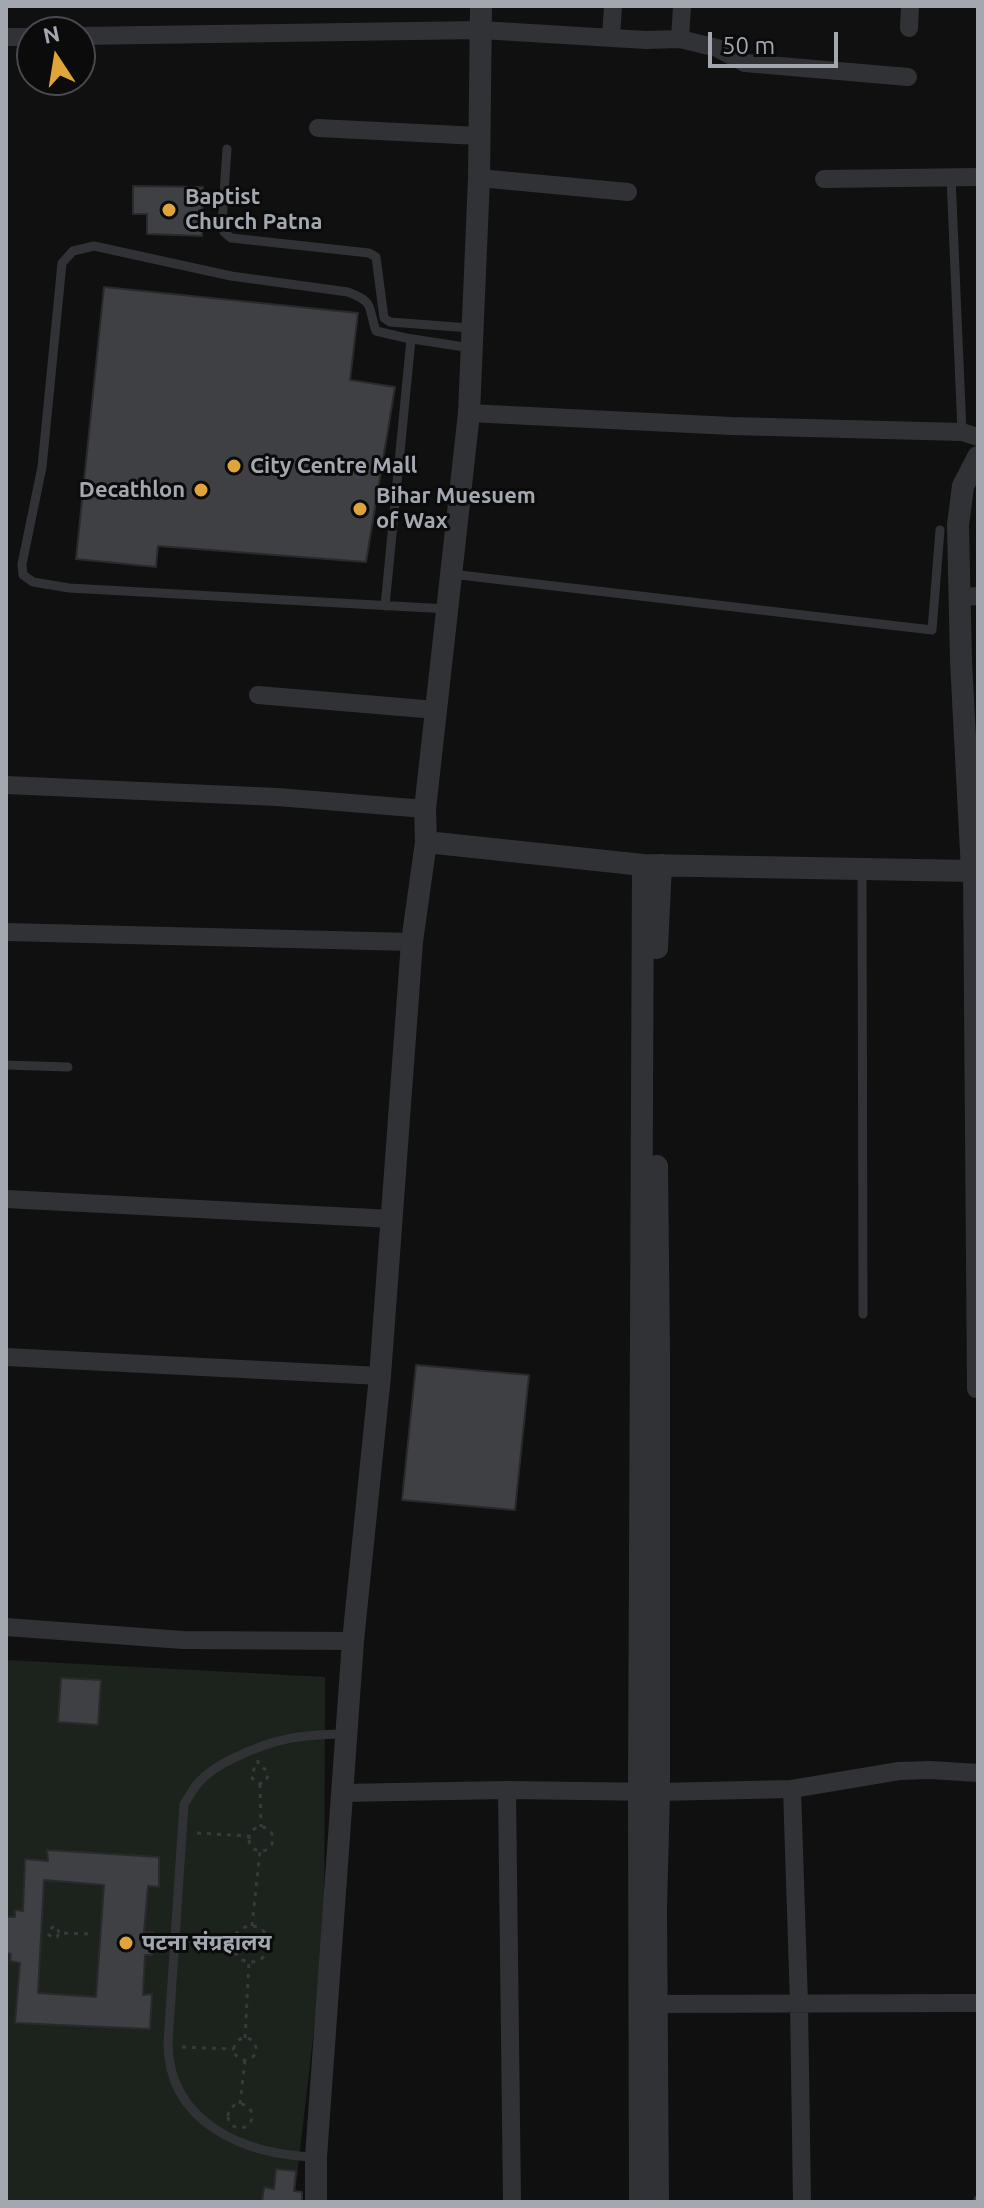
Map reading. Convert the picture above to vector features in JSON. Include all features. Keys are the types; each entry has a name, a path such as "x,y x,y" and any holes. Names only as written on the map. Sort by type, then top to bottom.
{"street":[{"path":"316,2202 316,2157 341,1793 380,1376 412,942 426,842 425,809 469,413 479,178 481,6"},
{"path":"611,38 613,6"},
{"path":"680,39 682,6"},
{"path":"909,28 910,6"},
{"path":"96,36 481,30 680,39 717,48 745,63 908,77"},
{"path":"318,128 479,136"},
{"path":"824,179 978,177"},
{"path":"479,178 628,192"},
{"path":"469,413 970,434"},
{"path":"978,457 963,486 959,508 970,597 961,661 975,871 973,1198 978,1389"},
{"path":"258,695 436,710"},
{"path":"6,785 277,797 425,809"},
{"path":"426,842 652,865 975,871"},
{"path":"640,2202 649,2011 650,1120 657,945 652,865"},
{"path":"6,932 412,942"},
{"path":"6,1199 392,1219"},
{"path":"6,1357 380,1376"},
{"path":"6,1627 183,1640 353,1641"},
{"path":"341,1793 792,1789 899,1771 978,1773"},
{"path":"792,1789 802,2202"},
{"path":"507,1790 512,2202"},
{"path":"649,2011 799,2003 978,2003"},
{"path":"649,2011 658,2202"}],"lane":[{"path":"227,149 222,223 224,232 231,238 369,253 376,257 384,318 390,322 473,338"},
{"path":"951,177 970,434"},
{"path":"448,609 69,588 33,582 23,575 22,564 42,467 62,263 73,251 94,246 231,276 348,292 365,298 371,307 376,331 411,339 473,338"},
{"path":"385,606 411,339"},
{"path":"451,574 932,630 940,530"},
{"path":"862,869 863,1314"},
{"path":"6,1065 68,1067"},
{"path":"316,2157 267,2151 217,2132 198,2116 180,2092 169,2064 167,2046 182,1832 184,1804 200,1781 221,1764 271,1741 311,1734 346,1734"}],"path":[{"path":"258,1767 265,1769 268,1775 266,1781 260,1784 251,1776 258,1767"},
{"path":"260,1784 261,1827"},
{"path":"261,1827 268,1829 273,1839 268,1849 260,1851 250,1845 249,1836 253,1829 261,1827"},
{"path":"182,1832 249,1836"},
{"path":"252,1926 260,1851"},
{"path":"252,1926 263,1930 269,1944 261,1958 249,1962 237,1955 233,1943 239,1931 252,1926"},
{"path":"59,1933 93,1934"},
{"path":"175,1940 233,1943"},
{"path":"245,2038 249,1962"},
{"path":"245,2038 253,2042 256,2048 252,2058 245,2060 238,2057 234,2049 237,2041 245,2038"},
{"path":"167,2046 234,2049"},
{"path":"240,2104 245,2060"},
{"path":"240,2104 247,2107 252,2117 249,2125 238,2129 231,2125 228,2118 230,2110 240,2104"}],"shaded area":[{"path":"6,1660 325,1677 324,1942 294,2202 6,2202"}],"building":[{"path":"133,186 203,187 202,236 147,234 147,214 133,214"},
{"name":"City Centre Mall","path":"104,287 358,313 350,380 395,387 366,562 158,546 156,567 76,559"},
{"path":"416,1365 529,1375 515,1510 402,1500"},
{"path":"61,1678 101,1680 98,1725 58,1722"},
{"name":"पटना संग्रहालय","path":"47,1850 159,1857 159,1887 148,1886 144,1932 153,1932 152,1955 145,1955 143,1995 152,1994 150,2029 15,2023 20,1963 10,1961 11,1954 6,1953 6,1917 15,1917 15,1910 23,1911 25,1859 48,1861","holes":["44,1880 104,1885 96,1997 38,1993"]},
{"path":"276,2169 296,2171 294,2191 302,2192 302,2202 262,2202 264,2187 274,2189"}],"place":[{"name":"Baptist Church Patna","path":"169,210"},
{"name":"City Centre Mall","path":"234,466"},
{"name":"Decathlon","path":"201,490"},
{"name":"Bihar Muesuem of Wax","path":"360,509"},
{"name":"पटना संग्रहालय","path":"126,1943"}]}
